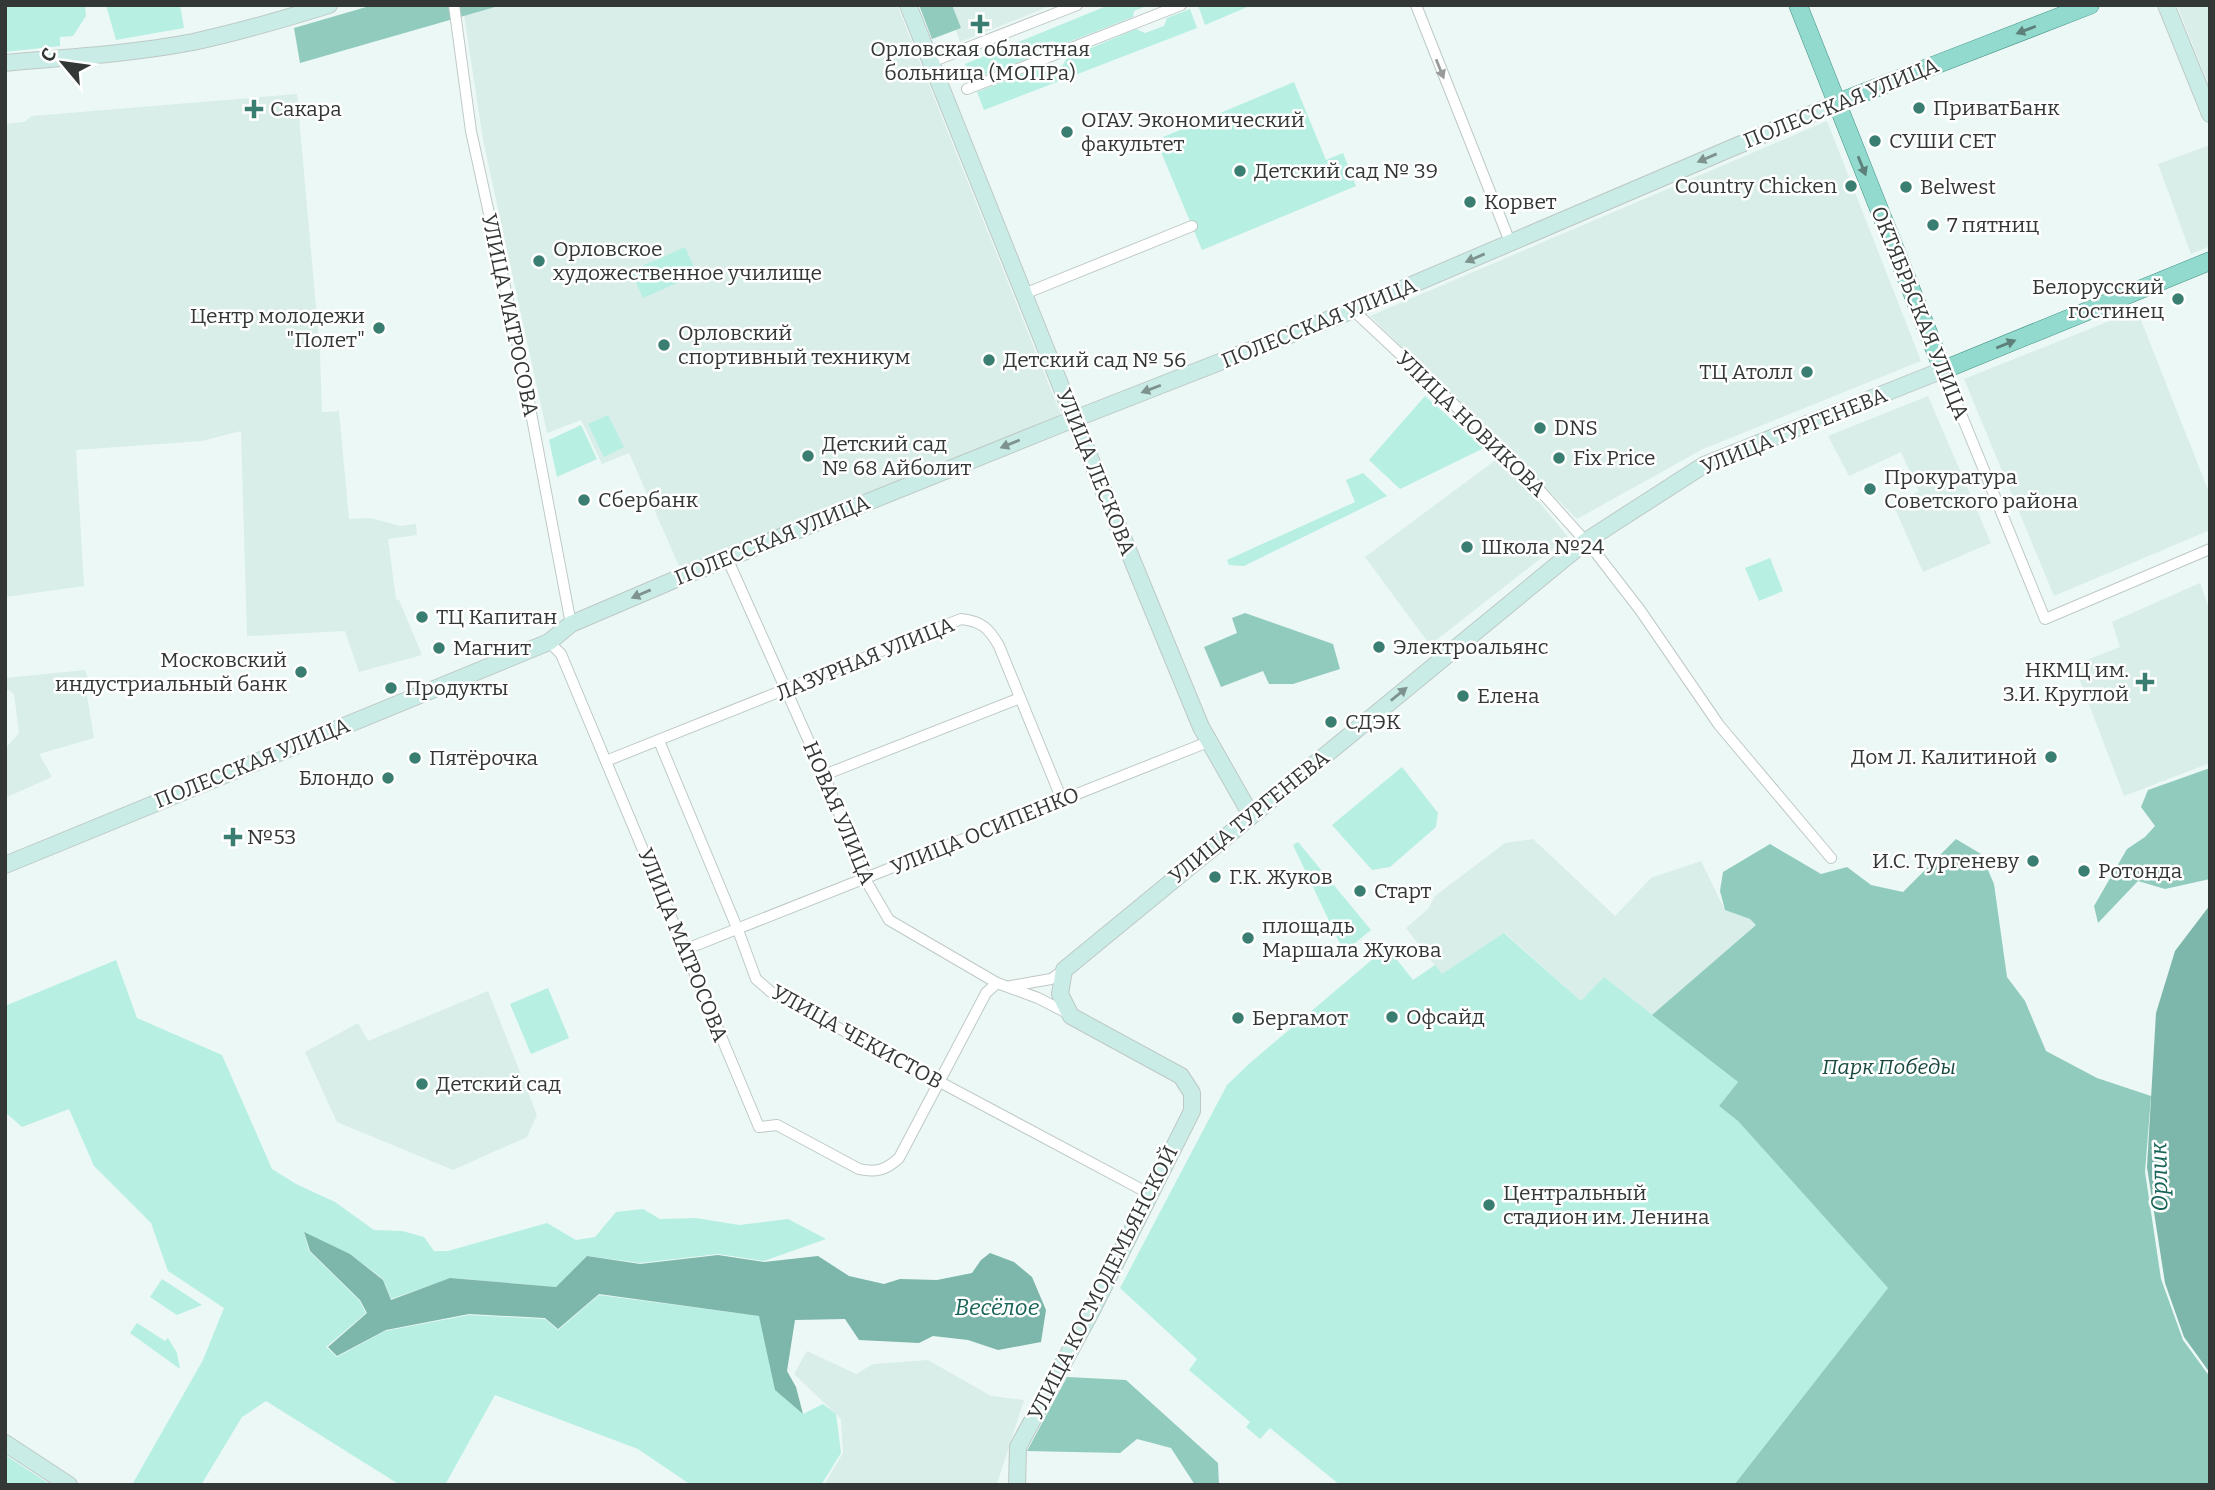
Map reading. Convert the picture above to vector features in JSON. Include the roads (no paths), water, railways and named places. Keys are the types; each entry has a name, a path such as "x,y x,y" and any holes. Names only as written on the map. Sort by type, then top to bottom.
{"main road":[{"path":"5,63 115,53 192,42 329,5"},
{"name":"УЛИЦА ЛЕСКОВА","path":"908,5 1074,419 1208,742 1251,814"},
{"name":"ОКТЯБРЬСКАЯ УЛИЦА","path":"1798,5 1943,370"},
{"name":"ПОЛЕССКАЯ УЛИЦА","path":"5,865 549,642 572,624 727,558 1353,310 1837,103 2090,5"},
{"path":"2165,5 2210,114"},
{"name":"УЛИЦА ТУРГЕНЕВА","path":"1064,970 1586,541 1704,465 2210,261"},
{"path":"1064,970 1060,994 1071,1016"},
{"name":"НОВАЯ УЛИЦА","path":"1071,1016 1181,1076 1192,1093 1192,1111"},
{"name":"УЛИЦА КОСМОДЕМЬЯНСКОЙ","path":"1017,1485 1018,1447 1091,1312 1192,1111"},
{"path":"5,1443 69,1485"}],"street":[{"name":"УЛИЦА МАТРОСОВА","path":"454,5 471,131 521,360 572,624"},
{"path":"931,62 1077,5"},
{"path":"967,89 1181,5"},
{"path":"1416,5 1510,242"},
{"path":"1024,294 1192,226"},
{"name":"УЛИЦА НОВИКОВА","path":"1353,310 1509,456 1586,541 1640,610 1718,725 1831,858"},
{"name":"ОКТЯБРЬСКАЯ УЛИЦА","path":"1943,370 2045,619 2210,549"},
{"name":"НОВАЯ УЛИЦА","path":"727,558 824,775 865,879 889,920 997,983 1010,986 1071,1016"},
{"name":"ЛАЗУРНАЯ УЛИЦА","path":"606,761 961,619 976,620 993,635 1062,800"},
{"name":"УЛИЦА МАТРОСОВА","path":"549,642 561,654 759,1127 777,1125 859,1169 871,1172 882,1170 899,1158 938,1081"},
{"path":"824,775 1020,698"},
{"name":"УЛИЦА ЧЕКИСТОВ","path":"659,741 756,979 771,992 1150,1194"},
{"name":"УЛИЦА ОСИПЕНКО","path":"684,950 1208,742"},
{"path":"1010,986 1051,979 1064,970"},
{"path":"938,1081 986,993 997,983"}],"water":[{"name":"Орлик","path":"2210,905 2210,1373 2184,1337 2165,1283 2147,1167 2156,1013 2175,951"},
{"name":"Весёлое","path":"304,1232 350,1254 383,1280 391,1300 450,1278 556,1287 587,1256 640,1264 718,1255 764,1262 818,1256 849,1276 884,1284 900,1279 937,1280 972,1273 990,1253 1014,1262 1032,1277 1046,1310 1041,1342 998,1350 968,1340 933,1336 919,1343 859,1340 845,1319 795,1320 787,1371 796,1387 803,1414 775,1390 759,1316 599,1294 558,1329 545,1318 469,1314 386,1330 337,1356 328,1347 367,1313 360,1300 310,1251"}],"place":[{"name":"Орловская областная больница (МОПРа)","path":"980,24"},
{"name":"ПриватБанк","path":"1919,108"},
{"name":"Сакара","path":"254,109"},
{"name":"ОГАУ. Экономический факультет","path":"1067,132"},
{"name":"СУШИ СЕТ","path":"1875,141"},
{"name":"Детский сад № 39","path":"1240,171"},
{"name":"Country Chicken","path":"1851,186"},
{"name":"Belwest","path":"1906,187"},
{"name":"Корвет","path":"1470,202"},
{"name":"7 пятниц","path":"1933,225"},
{"name":"Орловское художественное училище","path":"539,261"},
{"name":"Белорусский гостинец","path":"2178,299"},
{"name":"Центр молодежи \"Полет\"","path":"379,328"},
{"name":"Орловский спортивный техникум","path":"664,345"},
{"name":"Детский сад № 56","path":"989,360"},
{"name":"ТЦ Атолл","path":"1807,372"},
{"name":"DNS","path":"1540,428"},
{"name":"Детский сад № 68 Айболит","path":"808,456"},
{"name":"Fix Price","path":"1559,458"},
{"name":"Прокуратура Советского района","path":"1870,489"},
{"name":"Сбербанк","path":"584,500"},
{"name":"Школа №24","path":"1467,547"},
{"name":"ТЦ Капитан","path":"422,617"},
{"name":"Электроальянс","path":"1379,647"},
{"name":"Магнит","path":"439,648"},
{"name":"Московский индустриальный банк","path":"301,672"},
{"name":"НКМЦ им. З.И. Круглой","path":"2145,682"},
{"name":"Продукты","path":"391,688"},
{"name":"Елена","path":"1463,696"},
{"name":"СДЭК","path":"1331,722"},
{"name":"Дом Л. Калитиной","path":"2051,757"},
{"name":"Пятёрочка","path":"415,758"},
{"name":"Блондо","path":"388,778"},
{"name":"№53","path":"233,837"},
{"name":"И.С. Тургеневу","path":"2033,861"},
{"name":"Ротонда","path":"2084,871"},
{"name":"Г.К. Жуков","path":"1215,877"},
{"name":"Старт","path":"1360,891"},
{"name":"площадь Маршала Жукова","path":"1248,938"},
{"name":"Офсайд","path":"1392,1017"},
{"name":"Бергамот","path":"1238,1018"},
{"name":"Детский сад","path":"422,1084"},
{"name":"Центральный стадион им. Ленина","path":"1489,1205"}],"park label":[{"name":"Парк Победы","path":"1889,1067"}]}
